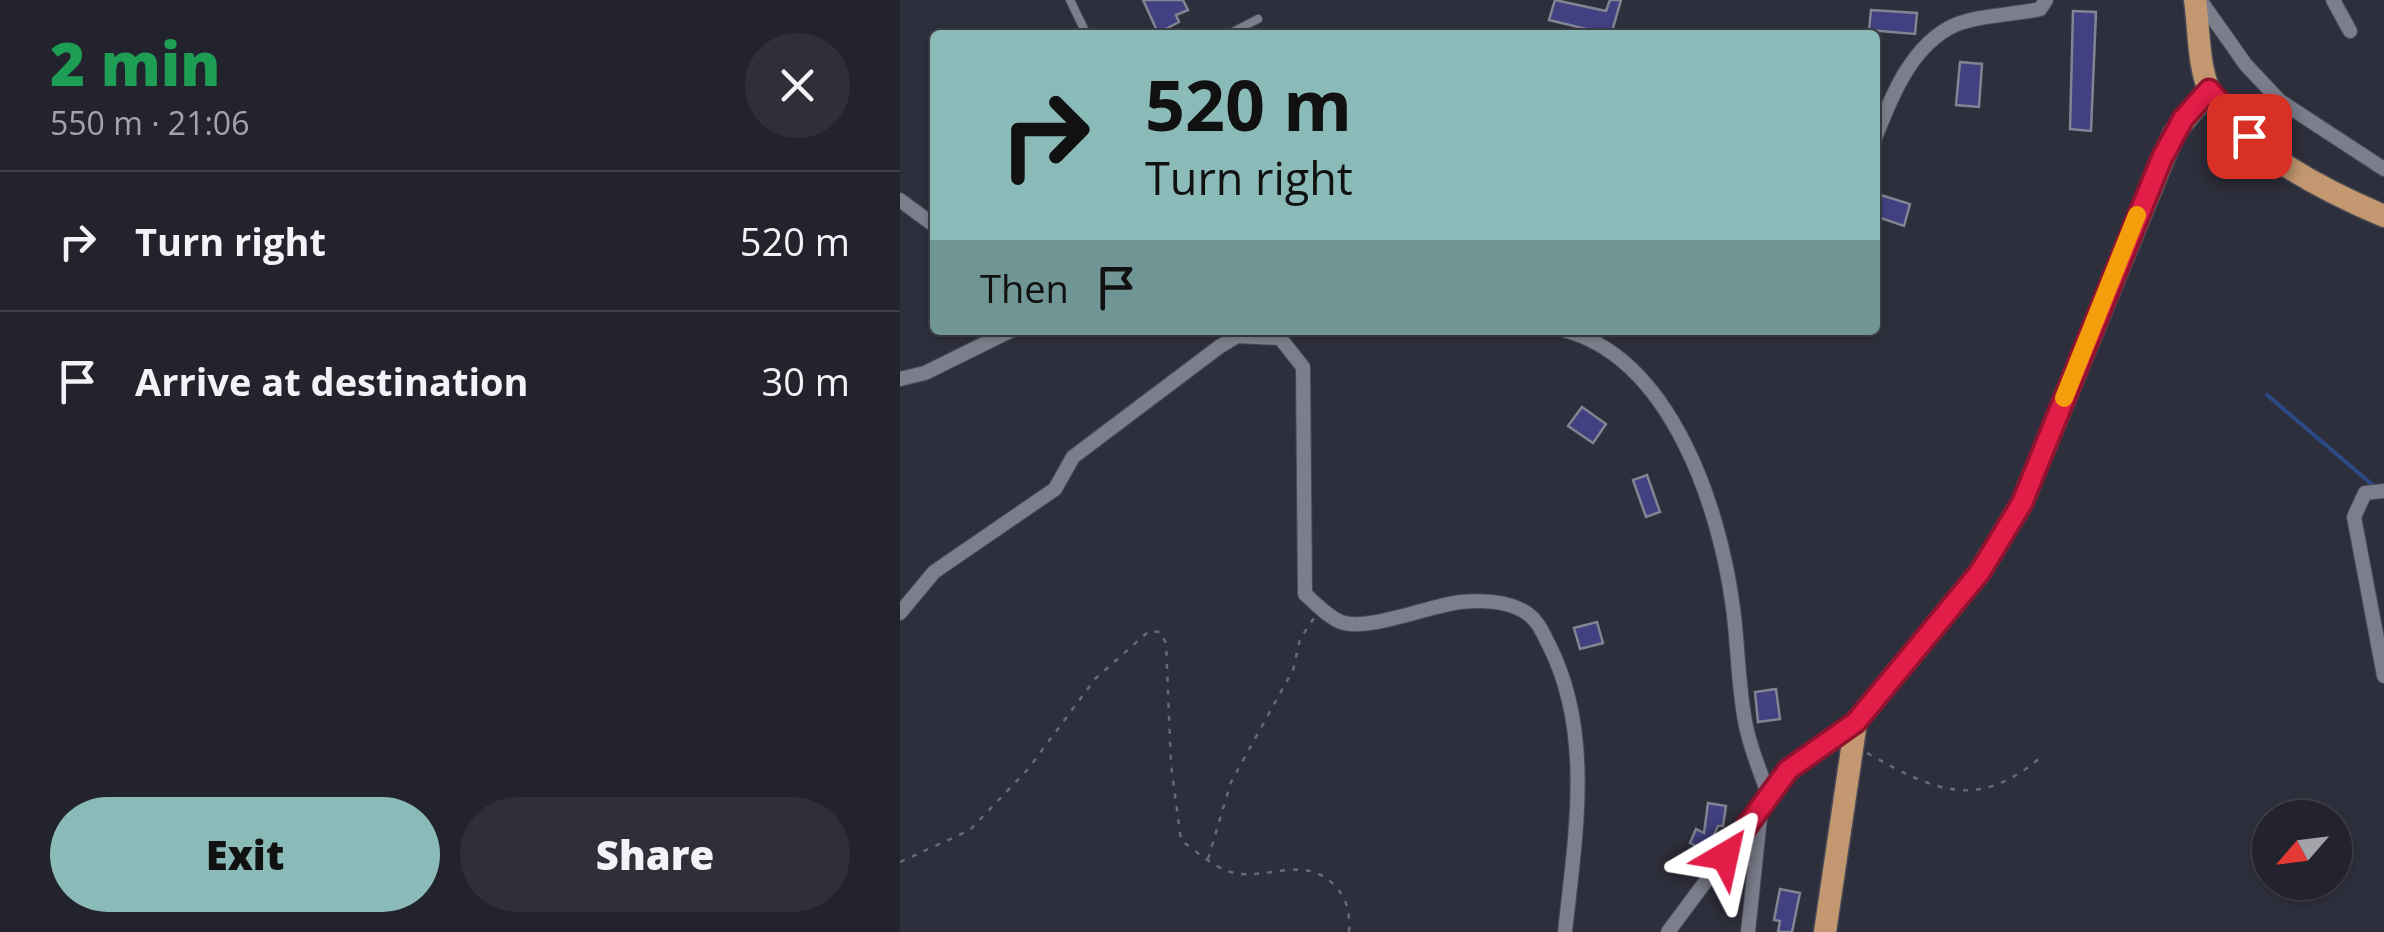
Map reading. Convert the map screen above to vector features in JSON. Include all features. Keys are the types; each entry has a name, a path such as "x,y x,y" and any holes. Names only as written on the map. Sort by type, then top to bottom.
{"main road":[{"path":"2198,0 2209,90 2230,119 2268,154 2384,216"},
{"path":"1825,932 1855,733 1980,572 2012,520 2174,133 2209,90"}],"street":[{"path":"1880,127 1902,77 1928,44 1956,25 2040,8 2046,0"},
{"path":"2198,0 2246,65 2280,101 2384,169"},
{"path":"2333,0 2350,31"},
{"path":"900,200 930,222"},
{"path":"900,379 925,373 1002,335"},
{"path":"900,613 934,572 1054,489 1073,457 1219,347 1237,336 1248,335"},
{"path":"1264,335 1280,338 1303,367 1304,594 1341,622 1363,624 1458,602 1486,601 1518,608 1538,624 1558,664 1577,740 1578,776 1565,932"},
{"path":"1584,335 1628,365 1664,406 1689,452 1711,511 1728,585 1745,724 1765,800 1748,932"},
{"path":"2384,491 2365,493 2354,517 2384,676"},
{"path":"1668,932 1765,800 1813,748 1855,733"}],"lane":[{"path":"1070,0 1084,30"},
{"path":"1237,30 1258,19"}],"path":[{"path":"1207,860 1231,782 1293,670 1300,638 1321,608"},
{"path":"900,862 970,830 1028,769 1095,680 1149,631 1160,632 1166,643 1171,765 1181,840 1207,860 1240,874 1306,868 1326,876 1344,896 1349,932"},
{"path":"1855,733 1912,778 1954,792 1990,789 2041,757"}],"building":[{"path":"1143,0 1183,0 1188,10 1176,15 1179,22 1157,30"},
{"path":"1555,0 1606,11 1610,0 1621,0 1612,30 1590,30 1549,20"},
{"path":"1871,10 1917,13 1915,34 1869,30"},
{"path":"2073,11 2096,12 2091,131 2070,129"},
{"path":"1960,62 1982,64 1979,107 1956,105"},
{"path":"1881,195 1910,204 1904,226 1880,218"},
{"path":"1582,407 1606,424 1593,443 1568,426"},
{"path":"1647,475 1660,512 1646,517 1633,480"},
{"path":"1597,622 1603,643 1580,649 1574,628"},
{"path":"1776,689 1780,719 1758,722 1755,692"},
{"path":"1708,803 1726,806 1723,826 1718,826 1703,858 1702,849 1690,843 1696,829 1704,833"},
{"path":"1780,889 1800,893 1792,932 1778,932 1780,921 1774,920"}],"waterway":[{"path":"2267,395 2374,486"}],"slow traffic":[{"path":"2064,398 2137,215"}],"route":[{"path":"1725,856 1788,770 1813,748 1856,722 1980,572 2002,537 2022,503 2140,208 2183,119 2209,90 2230,119 2249,136"}]}
